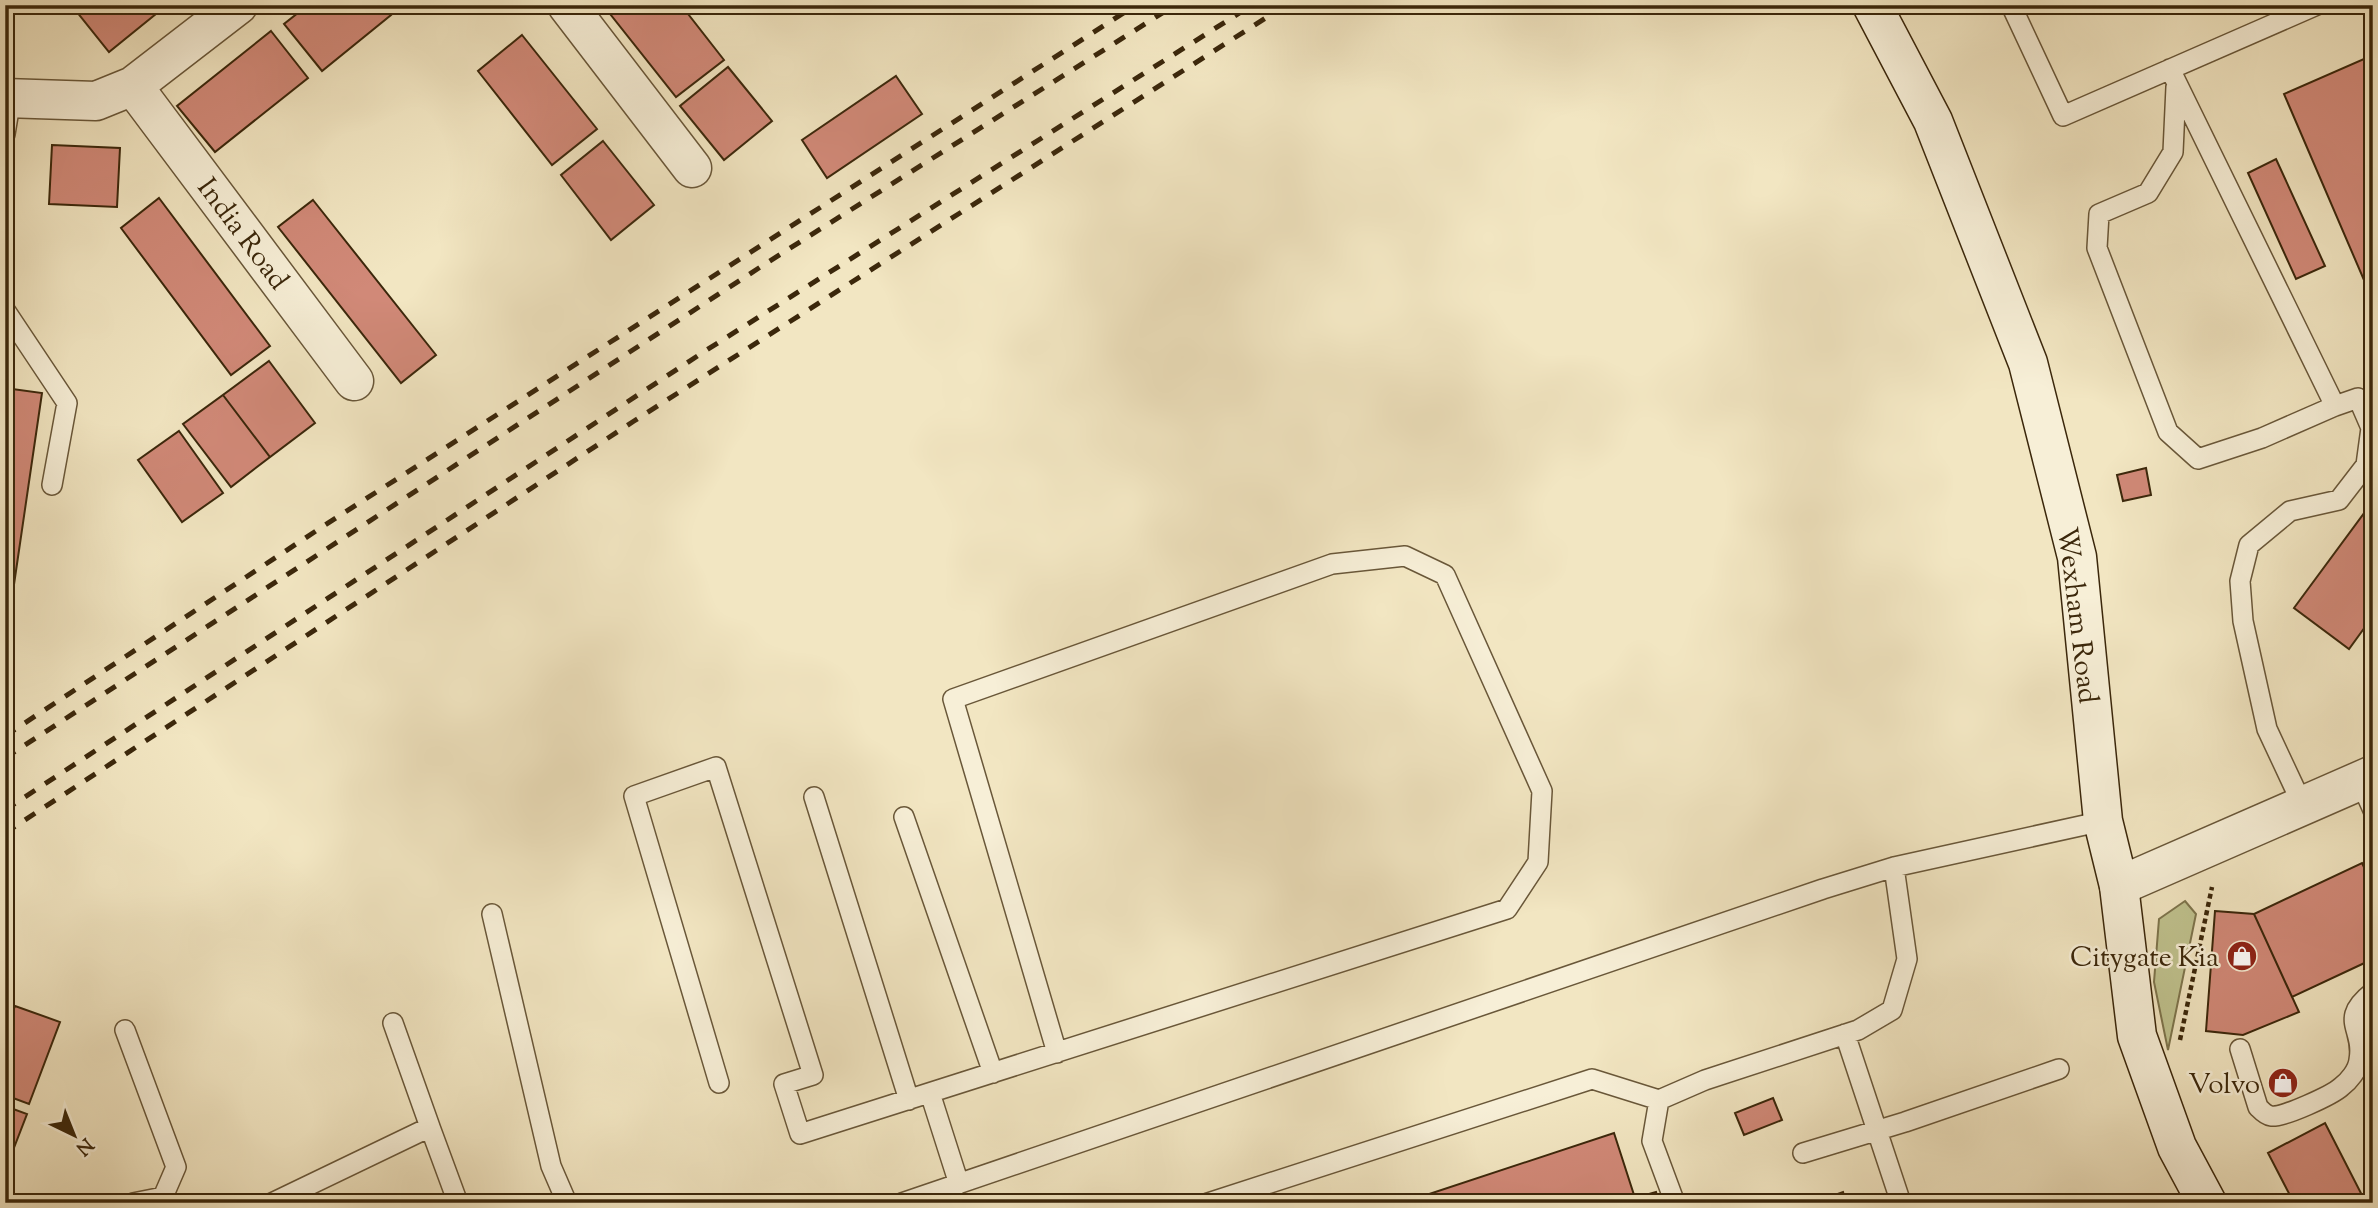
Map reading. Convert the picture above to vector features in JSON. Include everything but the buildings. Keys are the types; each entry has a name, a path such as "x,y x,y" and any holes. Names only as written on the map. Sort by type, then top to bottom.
{"street":[{"path":"7,110 96,101 133,86 238,5"},
{"path":"567,5 692,168"},
{"name":"Wexham Road","path":"1872,5 1933,121 2028,363 2077,557 2103,821 2119,886 2137,1036 2177,1147 2207,1203"},
{"name":"India Road","path":"133,86 354,381"},
{"path":"2119,886 2303,806 2369,789"}],"lane":[{"path":"2011,5 2063,116 2173,78 2317,5"},
{"path":"2173,78 2334,406"},
{"path":"2173,78 2173,152 2148,192 2099,214 2097,248 2168,432 2198,459 2262,438 2358,398 2371,428 2367,465 2339,500 2290,511 2249,545 2240,581 2243,621 2267,729 2303,806"},
{"path":"5,310 67,403 52,485"},
{"path":"719,1083 634,796 716,767 813,1075 784,1084 800,1134 1507,909 1538,862 1542,790 1445,575 1405,556 1332,564 953,699 1056,1052"},
{"path":"814,797 909,1100"},
{"path":"904,817 993,1073"},
{"path":"902,1203 1894,867 2103,821"},
{"path":"1208,1203 1592,1079 1658,1100 1705,1080 1858,1030 1892,1010 1907,959 1894,867"},
{"path":"492,914 551,1166 567,1203"},
{"path":"2240,1049 2258,1107 2273,1117 2281,1115 2341,1088 2352,1075 2360,1058 2353,1022 2355,1010 2373,992"},
{"path":"393,1023 458,1203"},
{"path":"125,1030 176,1167 167,1200 133,1203"},
{"path":"1845,1034 1901,1203"},
{"path":"1803,1153 1878,1131 2059,1069"},
{"path":"929,1093 959,1184"},
{"path":"1658,1100 1652,1141 1675,1203"},
{"path":"272,1203 430,1127"}],"path":[{"path":"2178,1051 2221,842"}],"green space":[{"path":"2185,901 2196,914 2168,1050 2154,982 2159,919"}],"railway":[{"path":"5,736 325,525 1136,5"},
{"path":"5,758 765,264 1175,5"},
{"path":"5,810 705,351 1252,5"},
{"path":"5,833 634,421 1286,5"}],"place":[{"name":"Citygate Kia","path":"2242,956"},
{"name":"Volvo","path":"2283,1083"}]}
